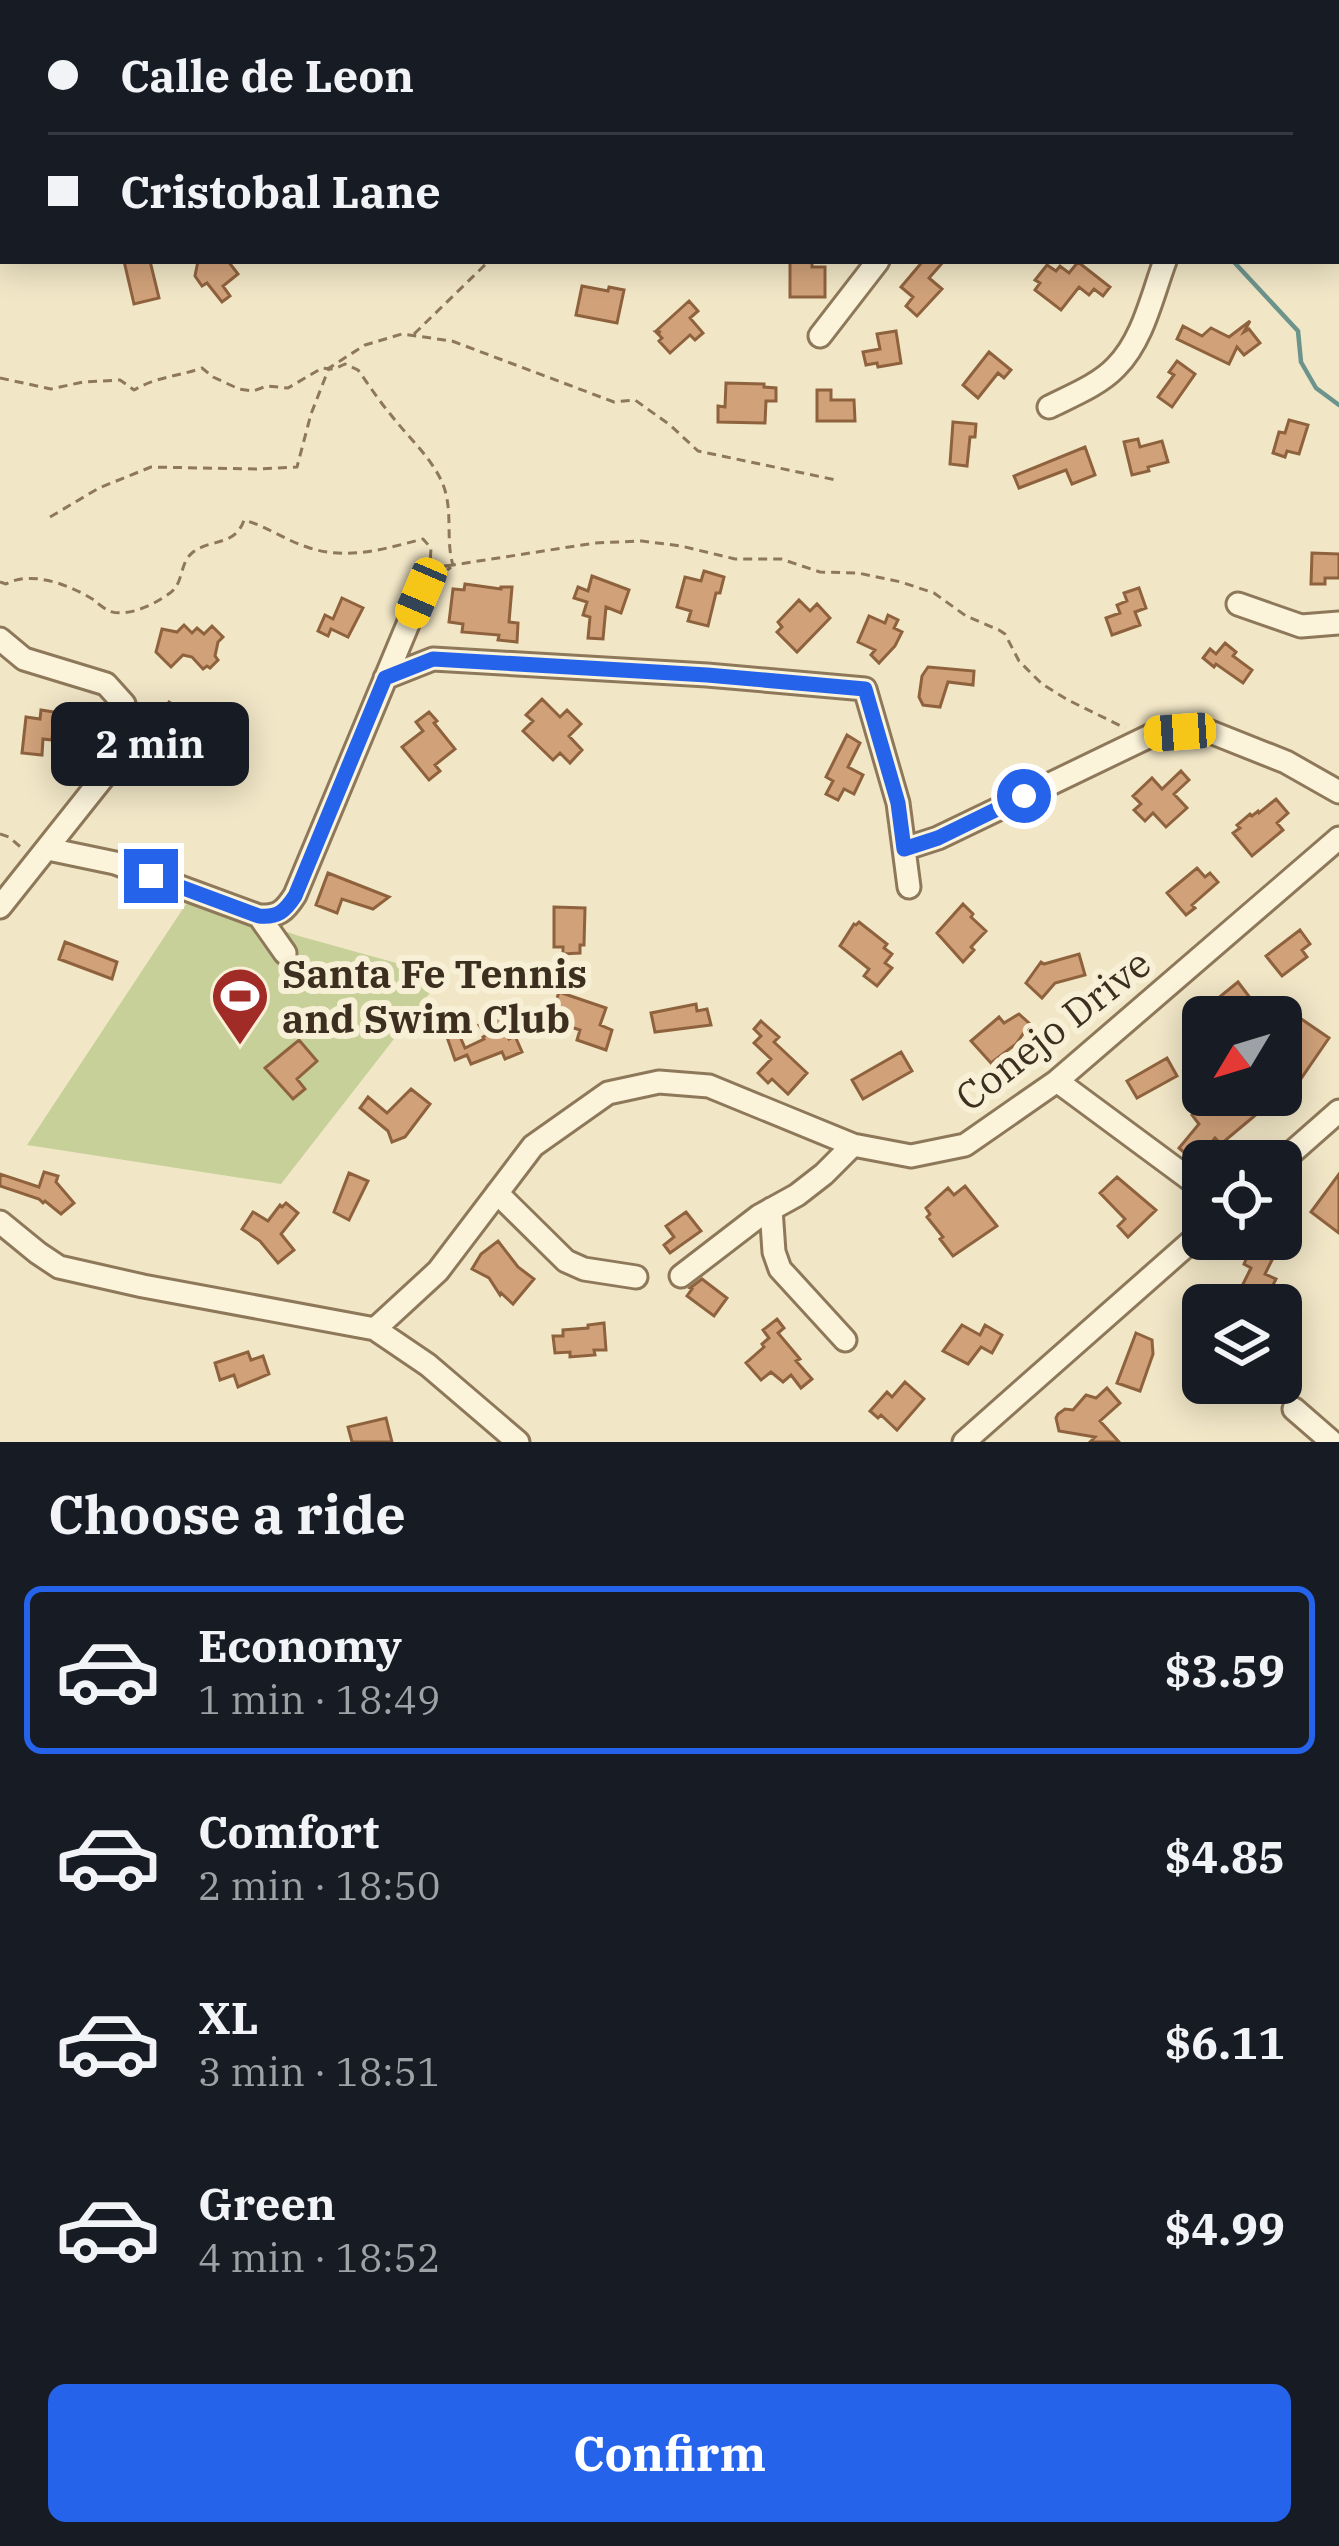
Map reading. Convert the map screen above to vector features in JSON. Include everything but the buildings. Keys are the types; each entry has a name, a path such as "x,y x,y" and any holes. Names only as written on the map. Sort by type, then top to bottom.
{"street":[{"path":"820,336 876,264"},
{"path":"1048,407 1115,368 1135,341 1164,264"},
{"path":"48,849 115,863 259,916 278,915 295,896 421,593"},
{"path":"1238,604 1301,626 1339,623"},
{"path":"0,639 24,659 106,683 124,704 113,764 0,908"},
{"path":"385,678 433,659 865,689 898,803 909,886"},
{"path":"904,849 938,838 1154,734 1208,731 1286,762 1339,792"},
{"name":"Conejo Drive","path":"375,1329 438,1271 533,1146 608,1093 659,1082 710,1086 853,1144 911,1156 965,1145 1058,1081 1339,838"},
{"path":"259,916 285,952"},
{"path":"1058,1081 1182,1173"},
{"path":"1302,1144 1339,1111"},
{"path":"681,1276 797,1195 853,1144"},
{"path":"497,1193 566,1261 584,1269 636,1277"},
{"path":"771,1209 780,1269 845,1340"},
{"path":"0,1222 59,1267 375,1329 428,1365 518,1442"},
{"path":"964,1442 1182,1250"},
{"path":"1294,1409 1332,1442"}],"path":[{"path":"412,335 486,264"},
{"path":"50,517 99,488 151,467 297,466 329,368 365,345 402,334 452,340 614,402 635,400 698,452 836,480"},
{"path":"0,378 50,389 120,380 134,390 170,374 202,368 253,392 267,386 288,388 322,368 345,364 358,370 441,480 453,565"},
{"path":"0,582 19,577 55,582 108,611 138,610 173,591 192,552 233,538 244,520 310,549 331,553 360,554 423,539 431,548 433,568 595,543 642,541 735,560 781,560 820,572 858,573 934,593 966,616 1005,634 1019,661 1055,694 1117,725 1136,727"},
{"path":"421,593 453,565"},
{"path":"0,834 24,848 33,868"}],"green space":[{"name":"Santa Fe Tennis and Swim Club","path":"190,898 299,936 443,976 281,1184 27,1145"}],"waterway":[{"path":"27,0 56,0"},
{"path":"1236,264 1298,331 1301,362 1316,388 1339,405"}],"place":[{"name":"Santa Fe Tennis and Swim Club","path":"240,1047"}],"route":[{"path":"151,876 259,916 284,911 295,896 385,678 433,659 865,689 898,803 904,849 938,838 1024,796"}]}
